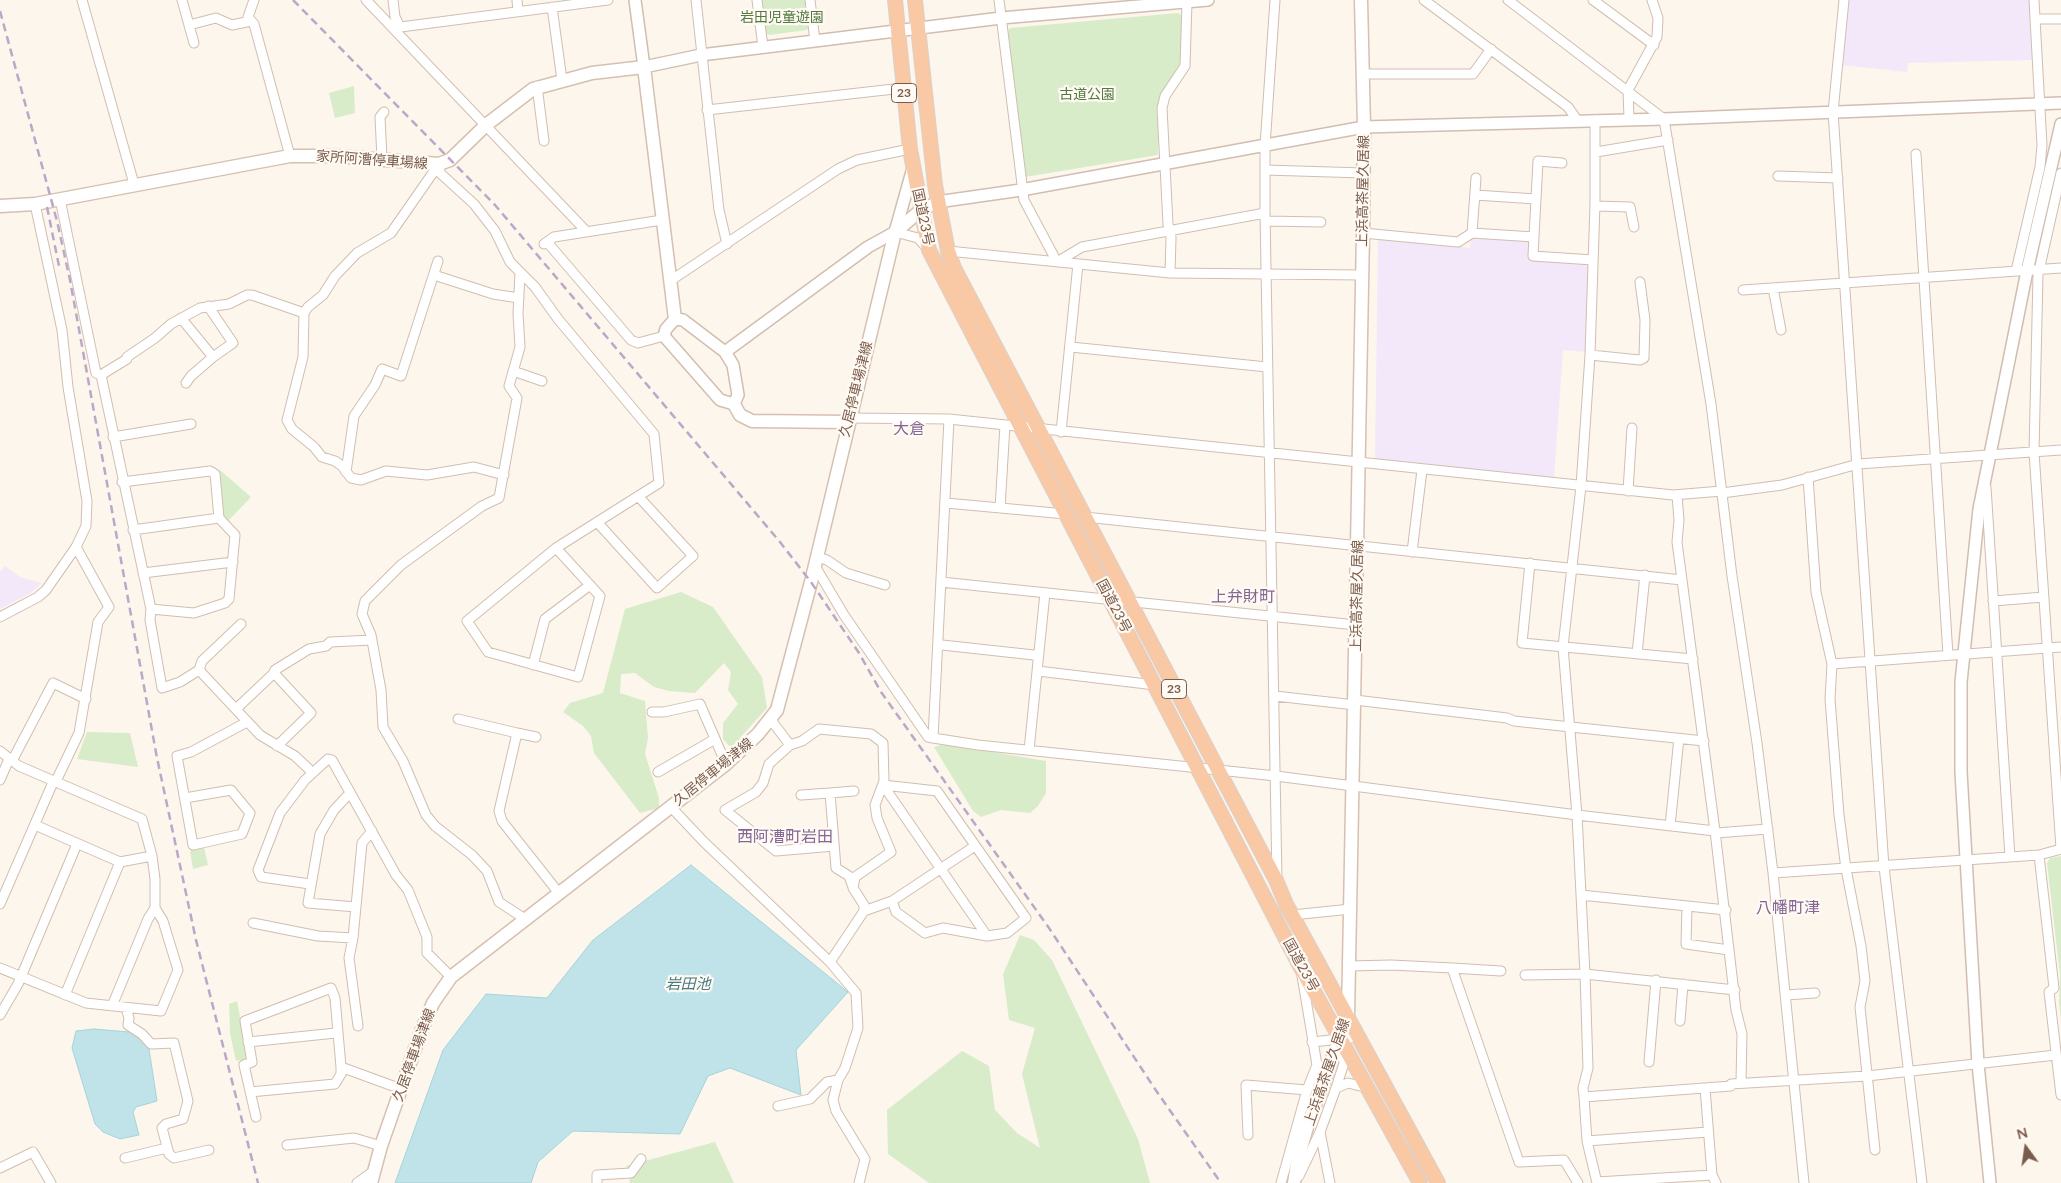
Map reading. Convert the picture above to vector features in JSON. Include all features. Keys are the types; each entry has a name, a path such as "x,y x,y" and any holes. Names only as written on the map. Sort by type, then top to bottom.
{"highway":[{"name":"国道23号","path":"895,0 910,149 920,211 929,250 1300,966 1420,1183"},
{"name":"国道23号","path":"915,0 937,202 948,251 954,268 1086,517 1128,602 1276,880 1292,915 1438,1183"}],"main road":[{"name":"上浜高茶屋久居線","path":"1295,1183 1298,1158 1308,1124 1348,1016 1364,173 1361,0"},
{"name":"家所阿漕停車場線","path":"0,206 35,204 290,156 382,159 439,164 450,160 486,125 524,94 537,86 592,73 644,67"},
{"path":"644,67 675,319"},
{"path":"895,232 920,211"},
{"name":"久居停車場津線","path":"372,1177 401,1088 433,1003 451,977 558,892 726,764 771,720 782,699 895,232"},
{"path":"734,404 740,415 752,421 849,420"}],"street":[{"path":"82,0 134,184"},
{"path":"182,0 194,43"},
{"path":"366,0 397,28 586,231"},
{"path":"393,0 397,28"},
{"path":"517,0 518,11"},
{"path":"397,28 608,0"},
{"path":"635,0 644,67 701,55 1001,18 1090,5 1208,0"},
{"path":"696,0 719,210 727,244"},
{"path":"757,0 763,47"},
{"path":"810,0 815,41"},
{"path":"999,0 1024,200 1057,262"},
{"path":"1275,0 1265,146 1265,272 1276,776 1276,880"},
{"path":"1424,0 1568,107 1577,120"},
{"path":"1508,0 1664,119 1711,404 1768,829 1804,1183"},
{"path":"1593,0 1654,45"},
{"path":"1629,119 1628,90 1654,45 1659,29 1652,0"},
{"path":"1844,0 1833,112 1884,867 1922,1183"},
{"path":"1773,873 1884,867 2039,855 2061,849 2034,452 2027,271 2043,132 2034,0"},
{"path":"258,1 248,17 254,24 290,156"},
{"path":"1170,273 1171,238 1169,231 1167,163 1162,108 1165,96 1185,66 1187,2"},
{"path":"552,7 562,80"},
{"path":"189,25 216,18 232,25 251,21"},
{"path":"2035,19 2061,19"},
{"path":"1363,74 1473,74 1491,50"},
{"path":"537,86 544,141"},
{"path":"707,110 904,88"},
{"path":"920,211 937,202 1022,190 1364,127 1664,119 2040,105 2061,102"},
{"path":"382,159 380,117 384,112"},
{"path":"1595,120 1595,206 1590,356 1581,486 1564,647 1577,815 1585,974 1588,1068 1583,1088 1587,1141 1597,1183 1714,1179 1705,1088"},
{"path":"1990,1183 1978,1064 1966,861 1960,730 1963,654 1970,580 1988,455 2027,271 2061,124"},
{"path":"1596,152 1668,140"},
{"path":"670,281 838,169 857,160 910,149"},
{"path":"1916,154 1948,655"},
{"path":"1562,162 1538,160 1533,256 1593,260"},
{"path":"439,164 440,173 474,204 495,231 510,262 535,287 564,326 654,434 659,483 556,548 467,621 488,652 578,677 600,596 556,548"},
{"path":"439,164 391,233 357,253 335,276 323,295 308,307 304,313 303,357 287,413 288,424 314,447 322,458 335,461 351,478 361,480 386,471 427,475 435,472 474,467 504,475"},
{"path":"895,232 913,168"},
{"path":"1265,170 1364,173"},
{"path":"2027,271 2061,173"},
{"path":"1778,176 1838,178"},
{"path":"1472,233 1476,178"},
{"path":"1475,195 1536,199"},
{"path":"60,199 96,373 100,375 132,530 151,609 150,620 162,688 180,682 199,670 202,661 241,624"},
{"path":"0,617 38,597 46,590 76,547 86,526 87,501 68,387 62,330 35,204"},
{"path":"1595,206 1630,208 1634,227"},
{"path":"1057,262 1082,247 1169,231 1265,217 1321,222"},
{"path":"662,220 554,237 545,244 631,340 638,343 664,336"},
{"path":"725,352 868,247 895,232 918,238 929,250"},
{"path":"1363,233 1458,242 1472,233 1534,237"},
{"path":"948,251 1170,273 1265,272 1362,275"},
{"path":"346,472 354,416 375,385 382,369 401,376 438,262"},
{"path":"1061,432 1078,264"},
{"path":"1742,290 2061,268"},
{"path":"520,273 520,347 509,386 517,398 504,475 498,498 482,506 401,566 364,601 362,614 372,640 381,690 384,728 402,761 426,815 435,826 472,855 487,871 499,902 525,918"},
{"path":"434,275 493,294 519,298"},
{"path":"1590,356 1640,360 1644,358 1645,320 1640,282"},
{"path":"1773,288 1780,330"},
{"path":"100,375 127,359 127,357 196,309 229,304 247,295 252,295 304,313"},
{"path":"186,383 191,376 213,357 233,343 208,306"},
{"path":"181,318 213,357"},
{"path":"675,319 683,320 725,352 733,365 738,395 734,404 720,400 664,336 666,329 675,319"},
{"path":"1071,346 1267,367"},
{"path":"513,372 542,381"},
{"path":"849,420 949,418 1039,430 1677,495 1722,492 1782,484 1858,464 2061,450"},
{"path":"933,738 949,418"},
{"path":"113,437 191,424"},
{"path":"1000,508 1005,425"},
{"path":"1628,490 1632,428"},
{"path":"1412,552 1422,470"},
{"path":"122,482 210,471 215,474 219,518 236,535 229,599 225,603 194,613 151,609"},
{"path":"1985,475 2010,857"},
{"path":"1808,477 1816,592 1832,664 1830,699 1833,750 1846,869 1861,946 1865,981 1860,1007 1875,1150"},
{"path":"1677,495 1679,520 1677,542 1726,910 1736,1010 1742,1034 1741,1082"},
{"path":"597,522 657,588 693,556 638,496"},
{"path":"946,503 1066,514"},
{"path":"1086,517 1682,580"},
{"path":"132,530 219,518"},
{"path":"0,904 3,886 76,742 83,719 98,622 109,607 76,547"},
{"path":"885,585 846,572 827,560 816,562 844,615 928,737 1353,785 1716,832 1768,829"},
{"path":"143,573 233,562"},
{"path":"1530,563 1522,643 1693,660"},
{"path":"1636,654 1644,575"},
{"path":"941,582 1356,626"},
{"path":"532,665 545,618 590,584"},
{"path":"1030,750 1045,593"},
{"path":"1993,600 2044,597"},
{"path":"236,709 275,670 309,649 326,646 330,642 372,640"},
{"path":"938,643 942,646 1034,655 1038,658"},
{"path":"1832,664 2061,647"},
{"path":"199,670 260,735 296,756 312,772"},
{"path":"1038,671 1155,684"},
{"path":"274,673 311,713 277,746"},
{"path":"0,780 53,683 86,699"},
{"path":"1274,696 1355,702 1704,740"},
{"path":"652,712 664,712 700,704 726,764"},
{"path":"458,720 536,737"},
{"path":"771,720 790,745"},
{"path":"185,798 232,790 250,813 242,834 193,845 177,756 192,752 247,722"},
{"path":"834,846 776,851 725,810 756,792 763,783 769,764 790,745 802,741 819,729 871,734 883,742 883,785 877,796 876,812 892,852 855,878 853,888"},
{"path":"517,733 499,812 502,821 558,892"},
{"path":"1670,826 1679,738"},
{"path":"658,772 715,739"},
{"path":"0,751 10,760 142,819 152,856 155,879 155,908 163,921 178,970 161,1011 86,1003 0,968"},
{"path":"310,884 261,877 258,870 280,813 312,772 328,759 332,760 416,906 427,937 427,953 451,977"},
{"path":"883,785 937,791 1026,918 1007,933 987,936 943,928 925,933 896,912 892,902"},
{"path":"883,785 987,936"},
{"path":"801,795 854,791"},
{"path":"350,793 334,810 320,834 308,903 356,908"},
{"path":"830,793 836,868 849,876 853,888 864,905 864,911 830,962"},
{"path":"670,806 704,842 830,962 852,986 858,1003 858,1028 845,1068 838,1080 833,1100 836,1111 865,1159 859,1183"},
{"path":"35,825 120,862 152,856"},
{"path":"358,1026 349,958 353,938 362,843 372,830"},
{"path":"0,1015 22,977 77,844"},
{"path":"864,911 892,902 975,846"},
{"path":"2039,855 2054,988 2049,992 2061,1095"},
{"path":"65,995 120,862"},
{"path":"1581,895 1726,910"},
{"path":"1687,906 1686,944 1729,950"},
{"path":"112,1006 148,918 155,908"},
{"path":"1292,915 1351,908"},
{"path":"254,922 318,936 353,938"},
{"path":"1349,966 1390,965 1501,971"},
{"path":"1281,1183 1307,1090 1317,1065 1300,966"},
{"path":"1452,968 1519,1162 1564,1160 1578,1183"},
{"path":"1525,975 1585,974 1656,980 1735,990"},
{"path":"1649,1062 1656,980"},
{"path":"1680,1020 1683,984"},
{"path":"250,1092 335,1084 341,1074 341,1067 336,1033 335,998 331,988 244,1021 252,1062 244,1065 250,1092 256,1117"},
{"path":"1786,995 1815,993"},
{"path":"126,1008 129,1018 128,1025 142,1034 151,1044 174,1043 188,1101 183,1119 166,1124 162,1128 169,1154 174,1158 210,1150"},
{"path":"248,1042 336,1033"},
{"path":"1312,1042 1359,1037"},
{"path":"1295,1183 1320,1132 1344,1063 1341,1038"},
{"path":"1584,1097 1705,1088 1741,1082 1867,1076 2056,1054"},
{"path":"341,1067 401,1088"},
{"path":"778,1106 810,1099 828,1082 838,1080"},
{"path":"1336,1088 1348,1083 1368,1088"},
{"path":"1248,1135 1246,1085 1307,1090"},
{"path":"1320,1132 1330,1183"},
{"path":"1587,1141 1708,1132"},
{"path":"287,1145 354,1138 381,1146"},
{"path":"125,1158 167,1148"},
{"path":"0,1168 33,1152 51,1183"},
{"path":"597,1183 597,1175 631,1173 641,1159"},
{"path":"357,1183 372,1177"}],"shaded area":[{"path":"1847,0 2030,0 2034,60 1908,63 1907,72 1841,65"},
{"path":"1471,236 1532,239 1531,258 1588,263 1591,265 1587,352 1563,350 1554,478 1376,460 1378,238 1470,248"},
{"path":"5,566 20,577 42,583 29,594 0,609 0,571"}],"green space":[{"name":"岩田児童遊園","path":"762,0 805,0 807,30 769,35 766,33"},
{"name":"古道公園","path":"1178,13 1181,15 1182,58 1177,70 1159,97 1158,155 1025,177 1008,31 1010,28"},
{"path":"354,86 355,113 335,118 329,93"},
{"path":"220,470 251,497 228,521 224,517"},
{"path":"681,592 713,607 762,677 767,708 731,748 723,739 723,723 738,704 728,690 731,672 724,663 695,693 669,691 654,687 635,673 621,674 620,693 645,701 648,738 645,754 659,798 659,808 640,813 594,753 591,736 583,726 563,712 570,703 603,693 625,609"},
{"path":"87,732 130,733 138,767 77,759"},
{"path":"945,744 1046,761 1046,793 1038,806 1030,813 1001,810 981,817 973,811 934,747"},
{"path":"204,847 208,865 193,869 190,851"},
{"path":"2061,856 2061,1022 2059,1003 2060,975 2047,863 2050,858"},
{"path":"1020,935 1034,940 1052,960 1138,1139 1150,1183 929,1183 888,1154 887,1110 962,1051 989,1066 995,1110 1017,1133 1040,1148 1022,1074 1035,1028 1009,1020 1003,974"},
{"path":"237,1001 247,1054 245,1059 236,1061 230,1033 229,1004"},
{"path":"715,1142 734,1183 630,1183 626,1166"}],"water":[{"name":"岩田池","path":"691,865 848,992 796,1050 801,1095 730,1068 708,1076 680,1134 573,1131 538,1162 531,1183 395,1183 443,1050 486,994 547,998 593,940"},
{"path":"94,1029 129,1032 139,1038 149,1049 157,1101 136,1107 133,1112 139,1135 120,1139 103,1132 95,1124 72,1048 76,1031"}],"railway":[{"path":"293,0 495,205 780,542 811,582 859,653 881,692 1049,928 1157,1092 1221,1183"},
{"path":"0,11 57,221 70,280 157,758 196,940 258,1183"},
{"path":"47,207 59,266"}],"district":[{"name":"大倉","path":"909,429"},
{"name":"上弁財町","path":"1243,597"},
{"name":"西阿漕町岩田","path":"785,837"},
{"name":"八幡町津","path":"1788,908"}]}
